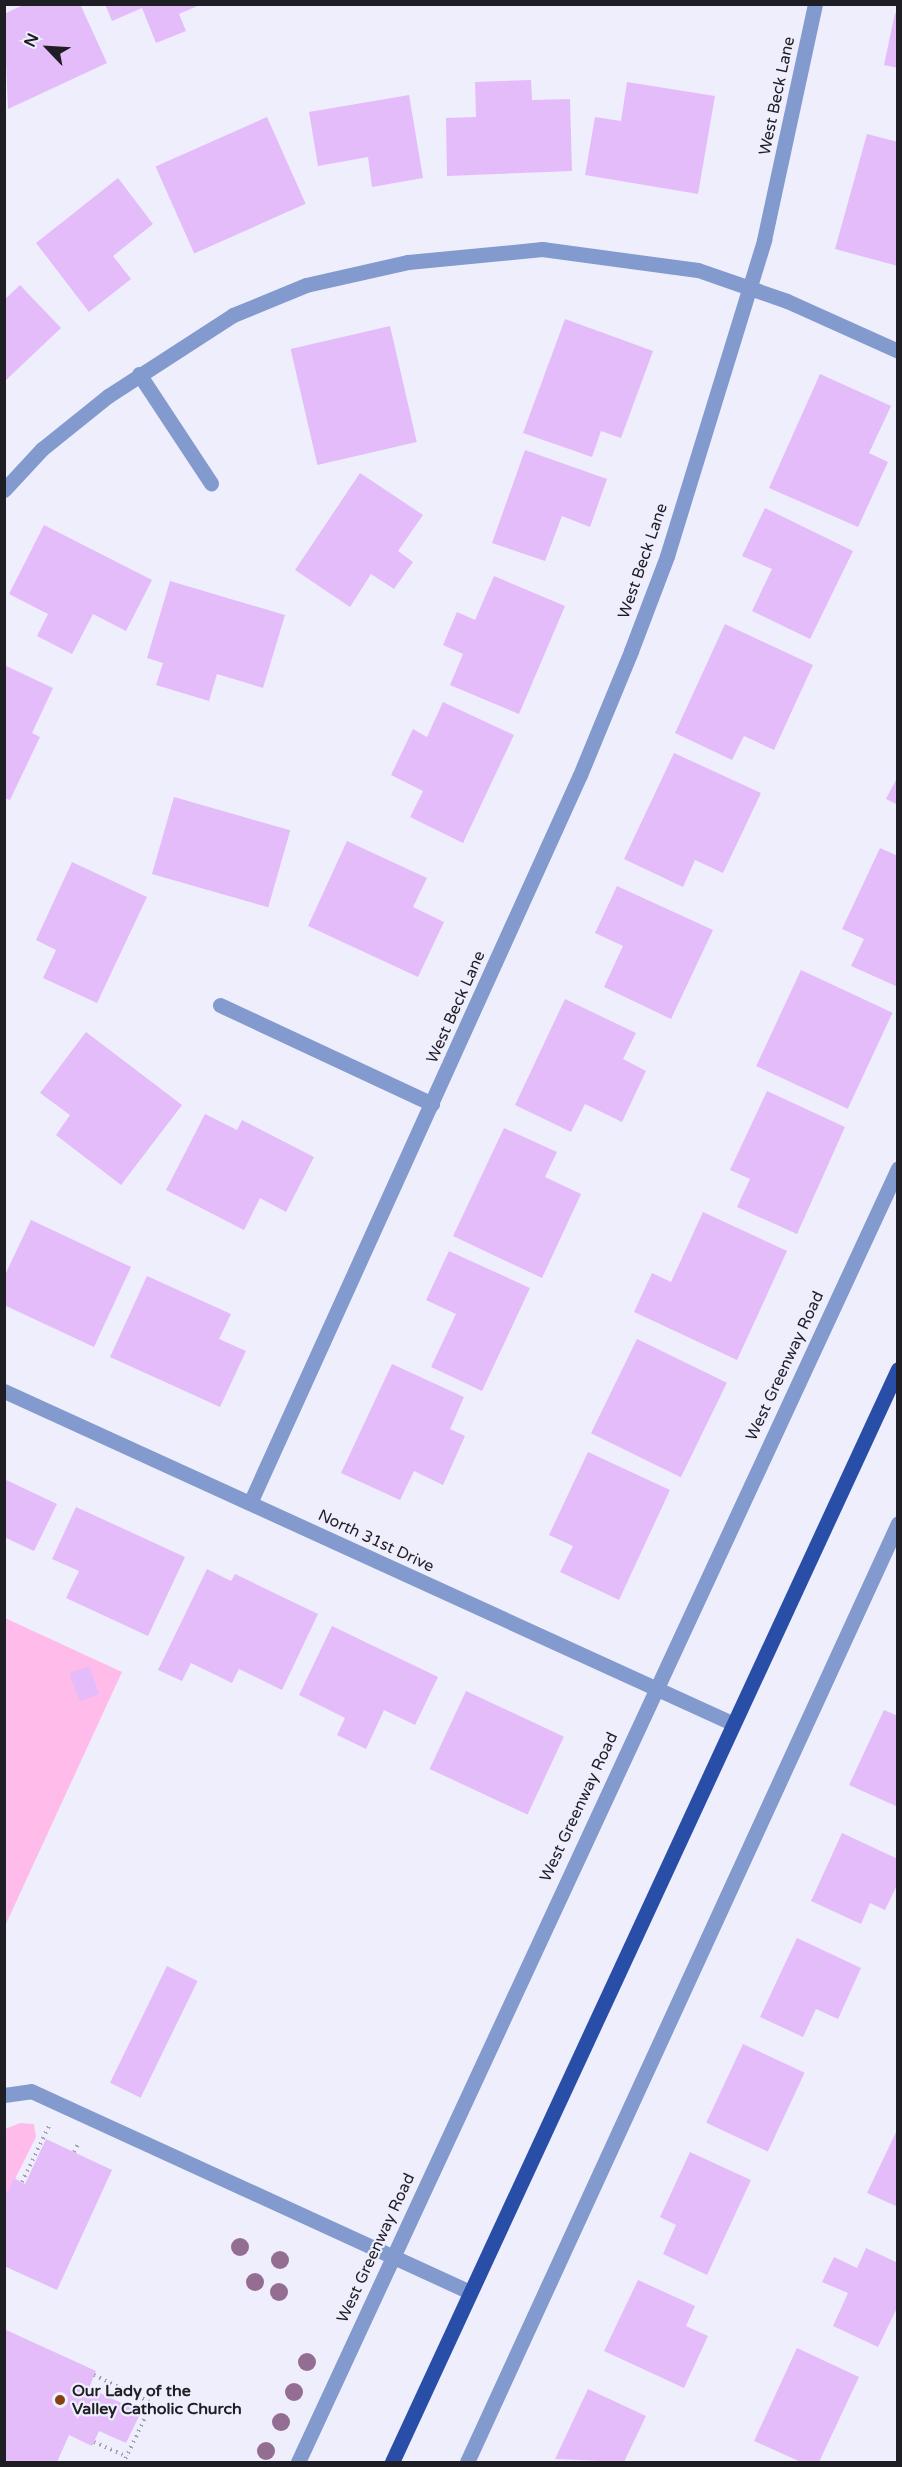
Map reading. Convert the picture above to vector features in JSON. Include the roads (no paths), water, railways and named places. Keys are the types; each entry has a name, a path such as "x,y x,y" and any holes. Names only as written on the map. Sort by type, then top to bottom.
{"main road":[{"path":"392,2463 897,1369"}],"street":[{"name":"West Beck Lane","path":"250,1503 432,1104 631,651 667,555 748,288 815,4"},
{"path":"4,490 42,449 140,374 233,315 306,285 408,262 542,249 698,270 748,288 897,351"},
{"path":"140,374 211,483"},
{"path":"220,1005 432,1104"},
{"name":"West Greenway Road","path":"298,2463 391,2257 897,1168"},
{"name":"North 31st Drive","path":"4,1391 732,1723"},
{"path":"467,2463 897,1523"},
{"path":"4,2095 31,2091 470,2292"}],"place":[{"name":"Our Lady of the Valley Catholic Church","path":"60,2400"}]}
